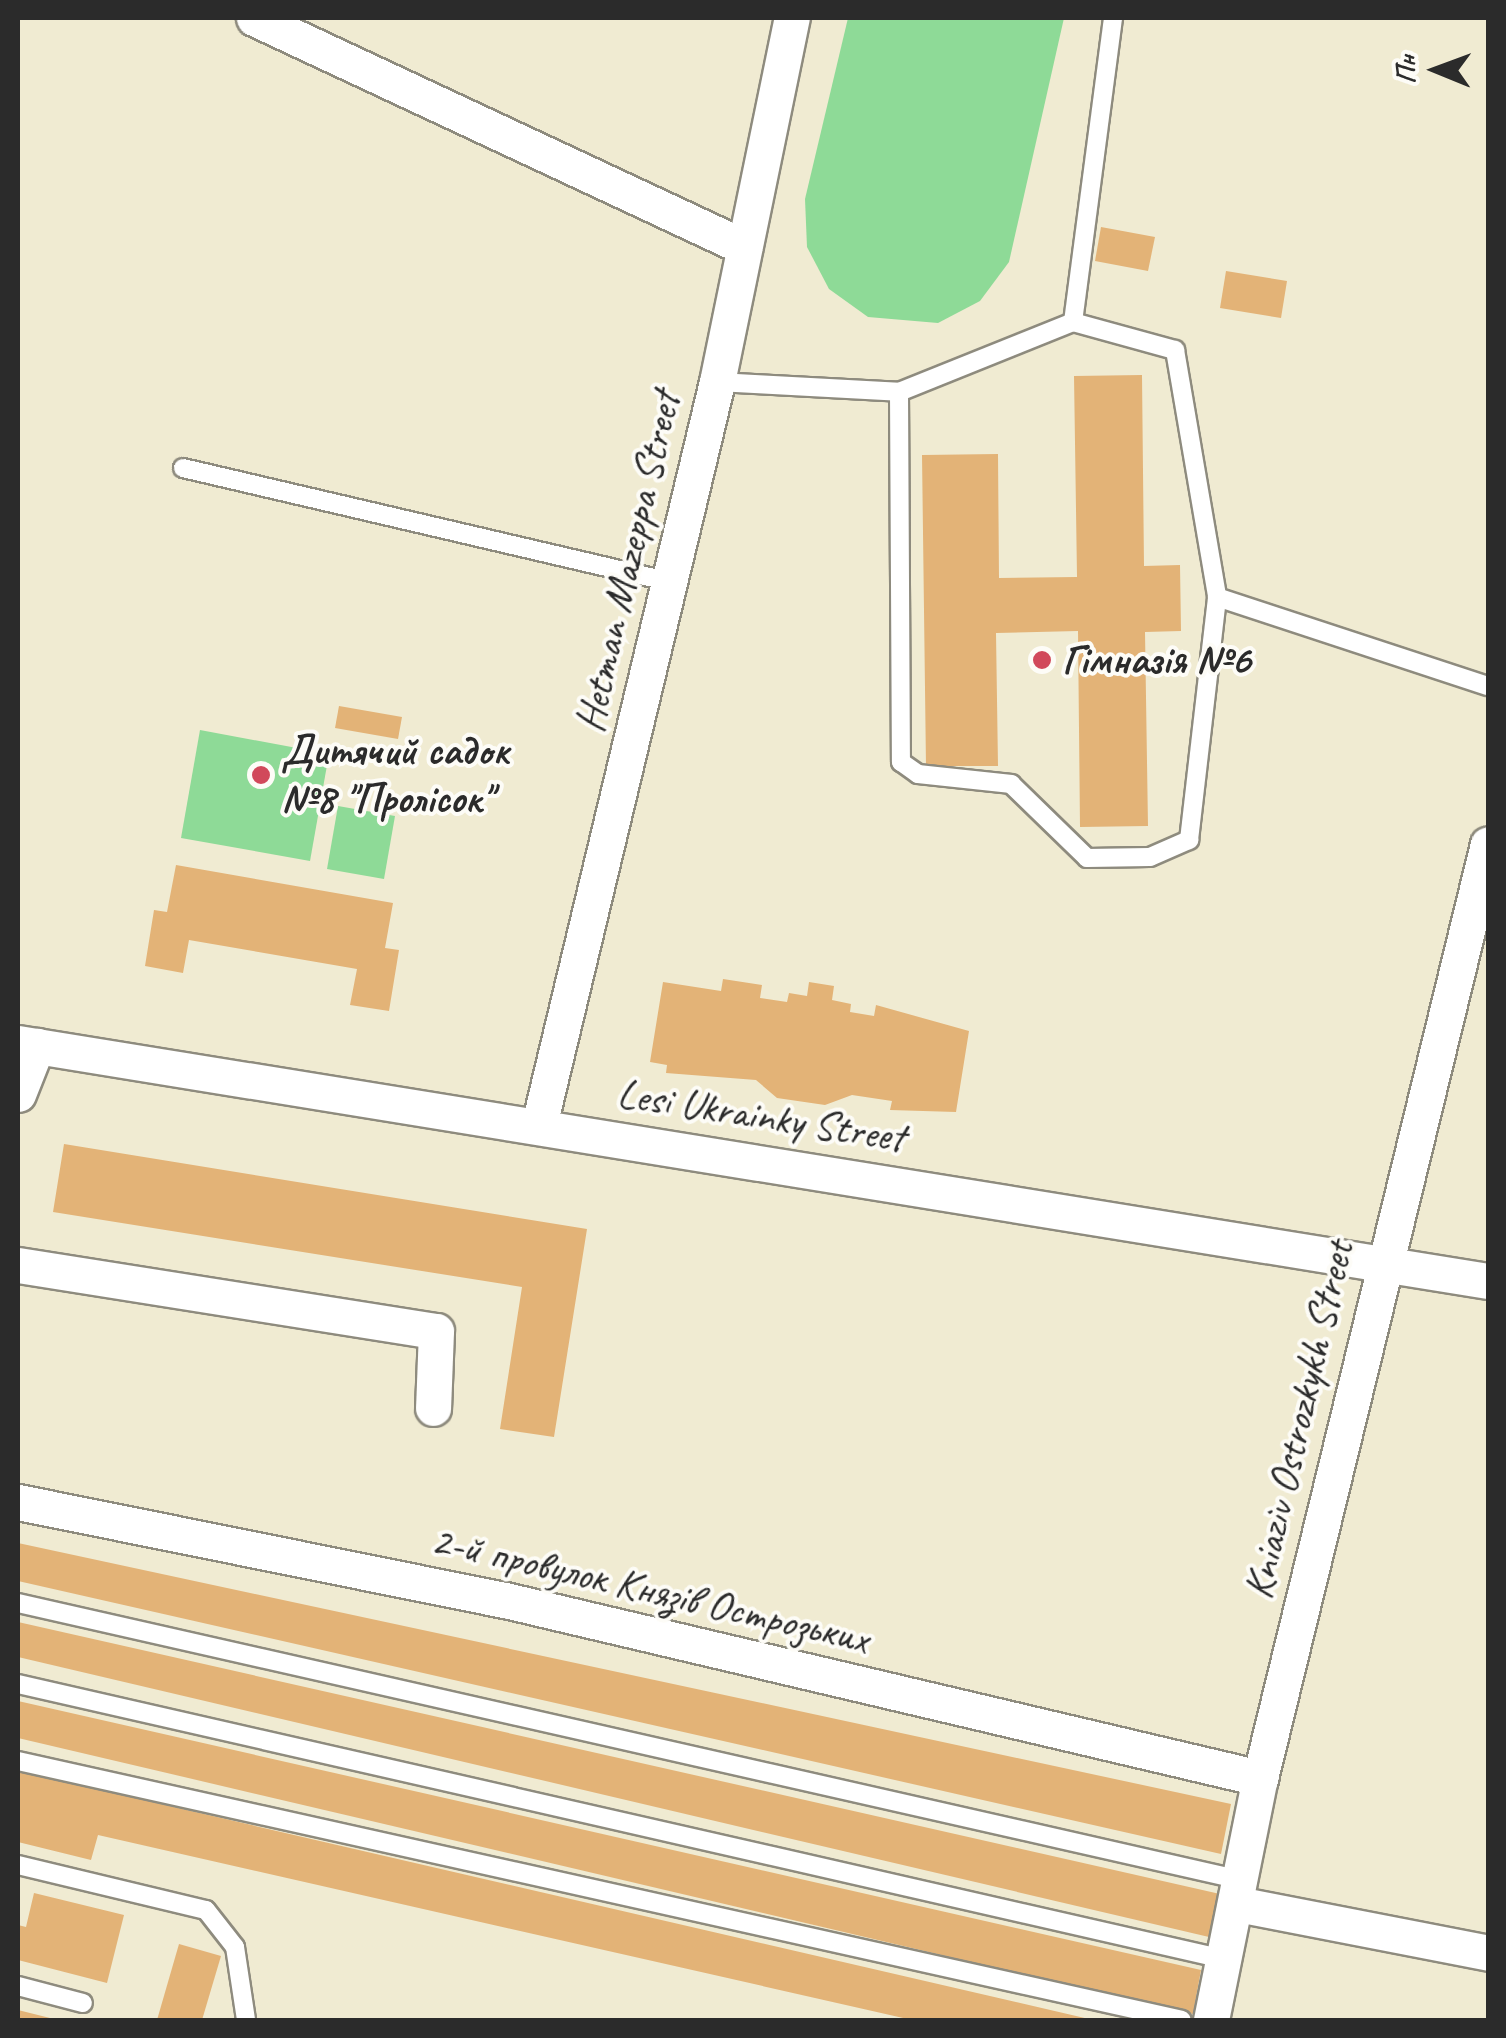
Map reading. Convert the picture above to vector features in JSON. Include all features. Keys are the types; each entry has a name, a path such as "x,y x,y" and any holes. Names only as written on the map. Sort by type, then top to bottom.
{"street":[{"path":"254,18 744,247"},
{"name":"Hetman Mazeppa Street","path":"539,1124 717,382 792,18"},
{"name":"Kniaziv Ostrozkykh Street","path":"1211,2020 1260,1778 1382,1265 1488,844"},
{"path":"18,1094 27,1044"},
{"name":"Lesi Ukrainky Street","path":"27,1044 539,1124 1488,1281"},
{"path":"18,1265 436,1331 432,1408"},
{"name":"2-й провулок Князів Острозьких","path":"18,1502 504,1600 1260,1778"},
{"path":"1239,1892 1488,1954"}],"lane":[{"path":"1073,322 1113,18"},
{"path":"717,382 899,392 1073,322 1174,350 1217,597 1190,840 1150,857 1087,858 1012,784 918,774 901,762 899,392"},
{"path":"183,468 671,582"},
{"path":"1217,597 1488,686"},
{"path":"18,1603 1239,1892"},
{"path":"18,1684 1224,1959"},
{"path":"18,1761 1182,2020"},
{"path":"18,1866 206,1910 234,1948 246,2020"},
{"path":"18,1986 83,2003"}],"green space":[{"path":"848,18 1064,18 1009,262 980,301 938,323 868,317 829,289 807,247 805,199"},
{"path":"200,730 329,754 310,861 181,838"},
{"path":"338,806 395,816 384,879 327,869"}],"building":[{"path":"1101,227 1155,237 1148,271 1095,261"},
{"path":"1226,271 1287,281 1281,318 1220,308"},
{"path":"1142,375 1144,566 1180,565 1181,631 1145,632 1148,826 1080,827 1078,631 996,633 998,766 926,766 922,455 998,454 999,578 1077,577 1074,376"},
{"path":"339,706 402,717 398,739 335,728"},
{"path":"176,865 393,903 385,948 399,950 389,1011 350,1005 357,969 189,940 183,973 145,966 154,910 167,912"},
{"path":"723,979 762,985 760,998 787,1002 789,993 807,996 809,982 834,986 832,1000 851,1004 850,1012 874,1016 876,1005 969,1031 956,1112 890,1110 892,1101 852,1095 825,1105 777,1098 756,1080 666,1073 667,1065 650,1062 663,982 721,991"},
{"path":"64,1144 587,1229 554,1437 500,1429 522,1287 53,1212"},
{"path":"18,1543 1231,1804 1221,1854 18,1581"},
{"path":"18,1622 1220,1894 1209,1937 18,1657"},
{"path":"18,1701 1201,1970 1193,2014 18,1738"},
{"path":"18,1771 1089,2020 912,2020 98,1835 91,1860 18,1842"},
{"path":"34,1893 124,1915 107,1983 18,1960 18,1925 26,1927"},
{"path":"179,1944 221,1956 202,2020 157,2020"},
{"path":"18,2010 54,2019 18,2020"}],"place":[{"name":"Гімназія №6","path":"1042,660"},
{"name":"Дитячий садок №8 \"Пролісок\"","path":"261,775"}]}
